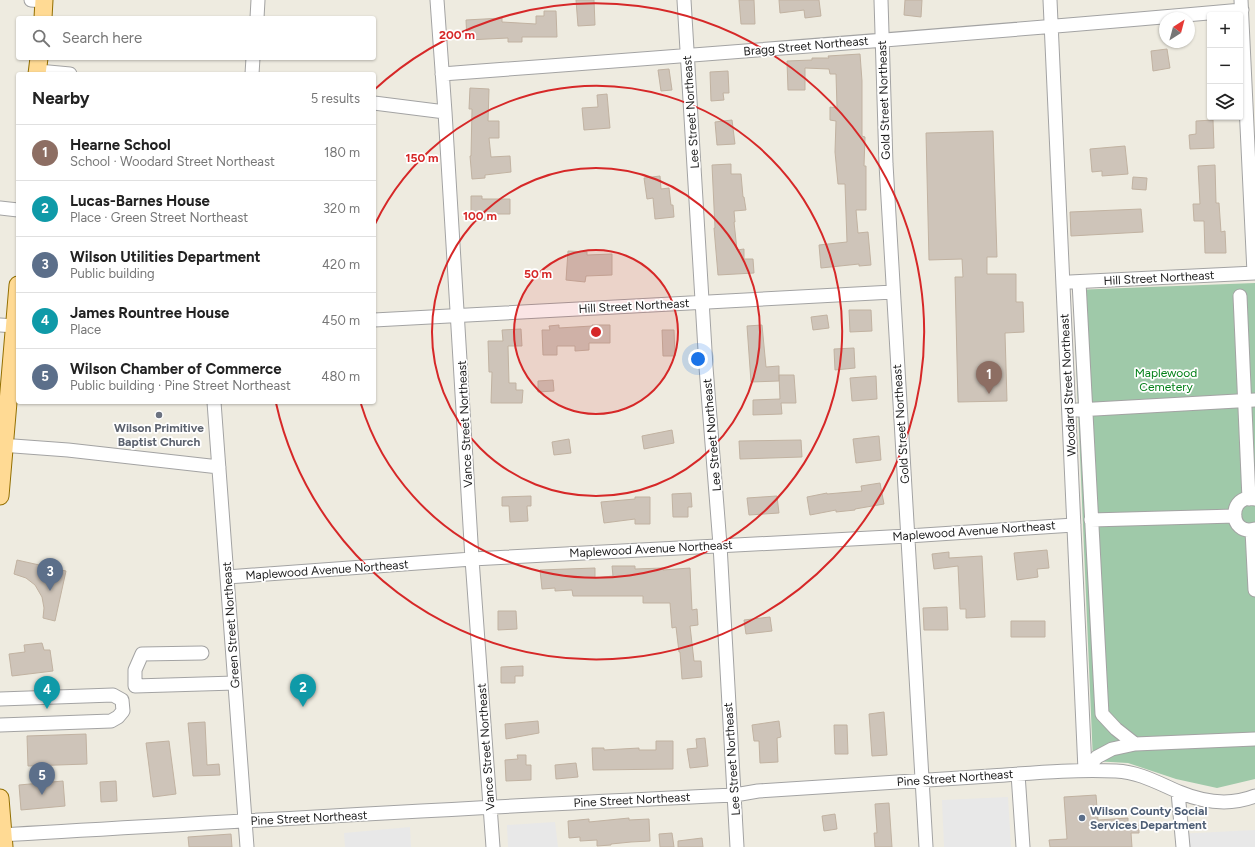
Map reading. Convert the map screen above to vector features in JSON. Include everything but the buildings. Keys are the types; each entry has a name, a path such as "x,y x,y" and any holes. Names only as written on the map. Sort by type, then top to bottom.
{"main road":[{"path":"40,0 42,16"},
{"path":"0,496 7,326 16,292"},
{"path":"0,798 2,839"}],"street":[{"path":"257,16 258,0"},
{"name":"Vance Street Northeast","path":"437,0 446,112 472,559 493,847"},
{"name":"Lee Street Northeast","path":"684,0 706,367 720,545 737,847"},
{"name":"Gold Street Northeast","path":"882,0 886,164 926,847"},
{"name":"Woodard Street Northeast","path":"1050,0 1070,410 1085,770"},
{"path":"1241,5 1255,273"},
{"name":"Bragg Street Northeast","path":"442,74 1051,27 1241,5"},
{"path":"252,72 253,60"},
{"path":"38,68 59,72"},
{"path":"376,104 446,112"},
{"path":"0,208 16,210"},
{"name":"Hill Street Northeast","path":"1064,282 1255,273"},
{"path":"1079,282 1102,714 1116,729 1135,744"},
{"name":"Hill Street Northeast","path":"376,320 893,292"},
{"path":"1240,296 1250,401 1252,499 1242,500 1236,508 1235,516 1241,528 1253,530 1255,590"},
{"path":"1070,410 1250,401"},
{"name":"Green Street Northeast","path":"214,404 247,847"},
{"path":"2,445 68,450 219,466"},
{"path":"1091,520 1235,516"},
{"name":"Maplewood Avenue Northeast","path":"227,577 472,559 908,536 1074,525"},
{"path":"136,686 135,670 142,654 202,653"},
{"path":"122,700 136,686 235,683"},
{"path":"0,699 113,695 122,700"},
{"path":"0,725 111,721 118,717 123,711 122,700"},
{"path":"1085,770 1097,757 1112,749 1135,744 1255,739"},
{"name":"Pine Street Northeast","path":"2,839 245,821 735,794 758,791 1085,770 1118,771 1134,774 1151,779 1178,792 1199,799 1217,802 1233,801 1255,796"},
{"path":"1018,774 1023,847"},
{"path":"1178,792 1183,847"}],"green space":[{"name":"Maplewood Cemetery","path":"1255,283 1255,779 1217,788 1176,779 1128,763 1093,761 1073,290"}],"shaded area":[{"path":"1008,797 1011,847 944,847 942,800"},
{"path":"555,822 558,847 508,847 507,825"},
{"path":"410,827 411,847 345,847 344,833"},
{"path":"1255,830 1255,847 1177,847 1176,834"}],"place":[{"name":"Hearne School","path":"989,394"},
{"name":"Wilson Primitive Baptist Church","path":"159,415"},
{"name":"Wilson Utilities Department","path":"50,591"},
{"name":"Lucas-Barnes House","path":"303,707"},
{"name":"James Rountree House","path":"47,709"},
{"name":"Wilson Chamber of Commerce","path":"42,795"},
{"name":"Wilson County Social Services Department","path":"1082,818"}]}
